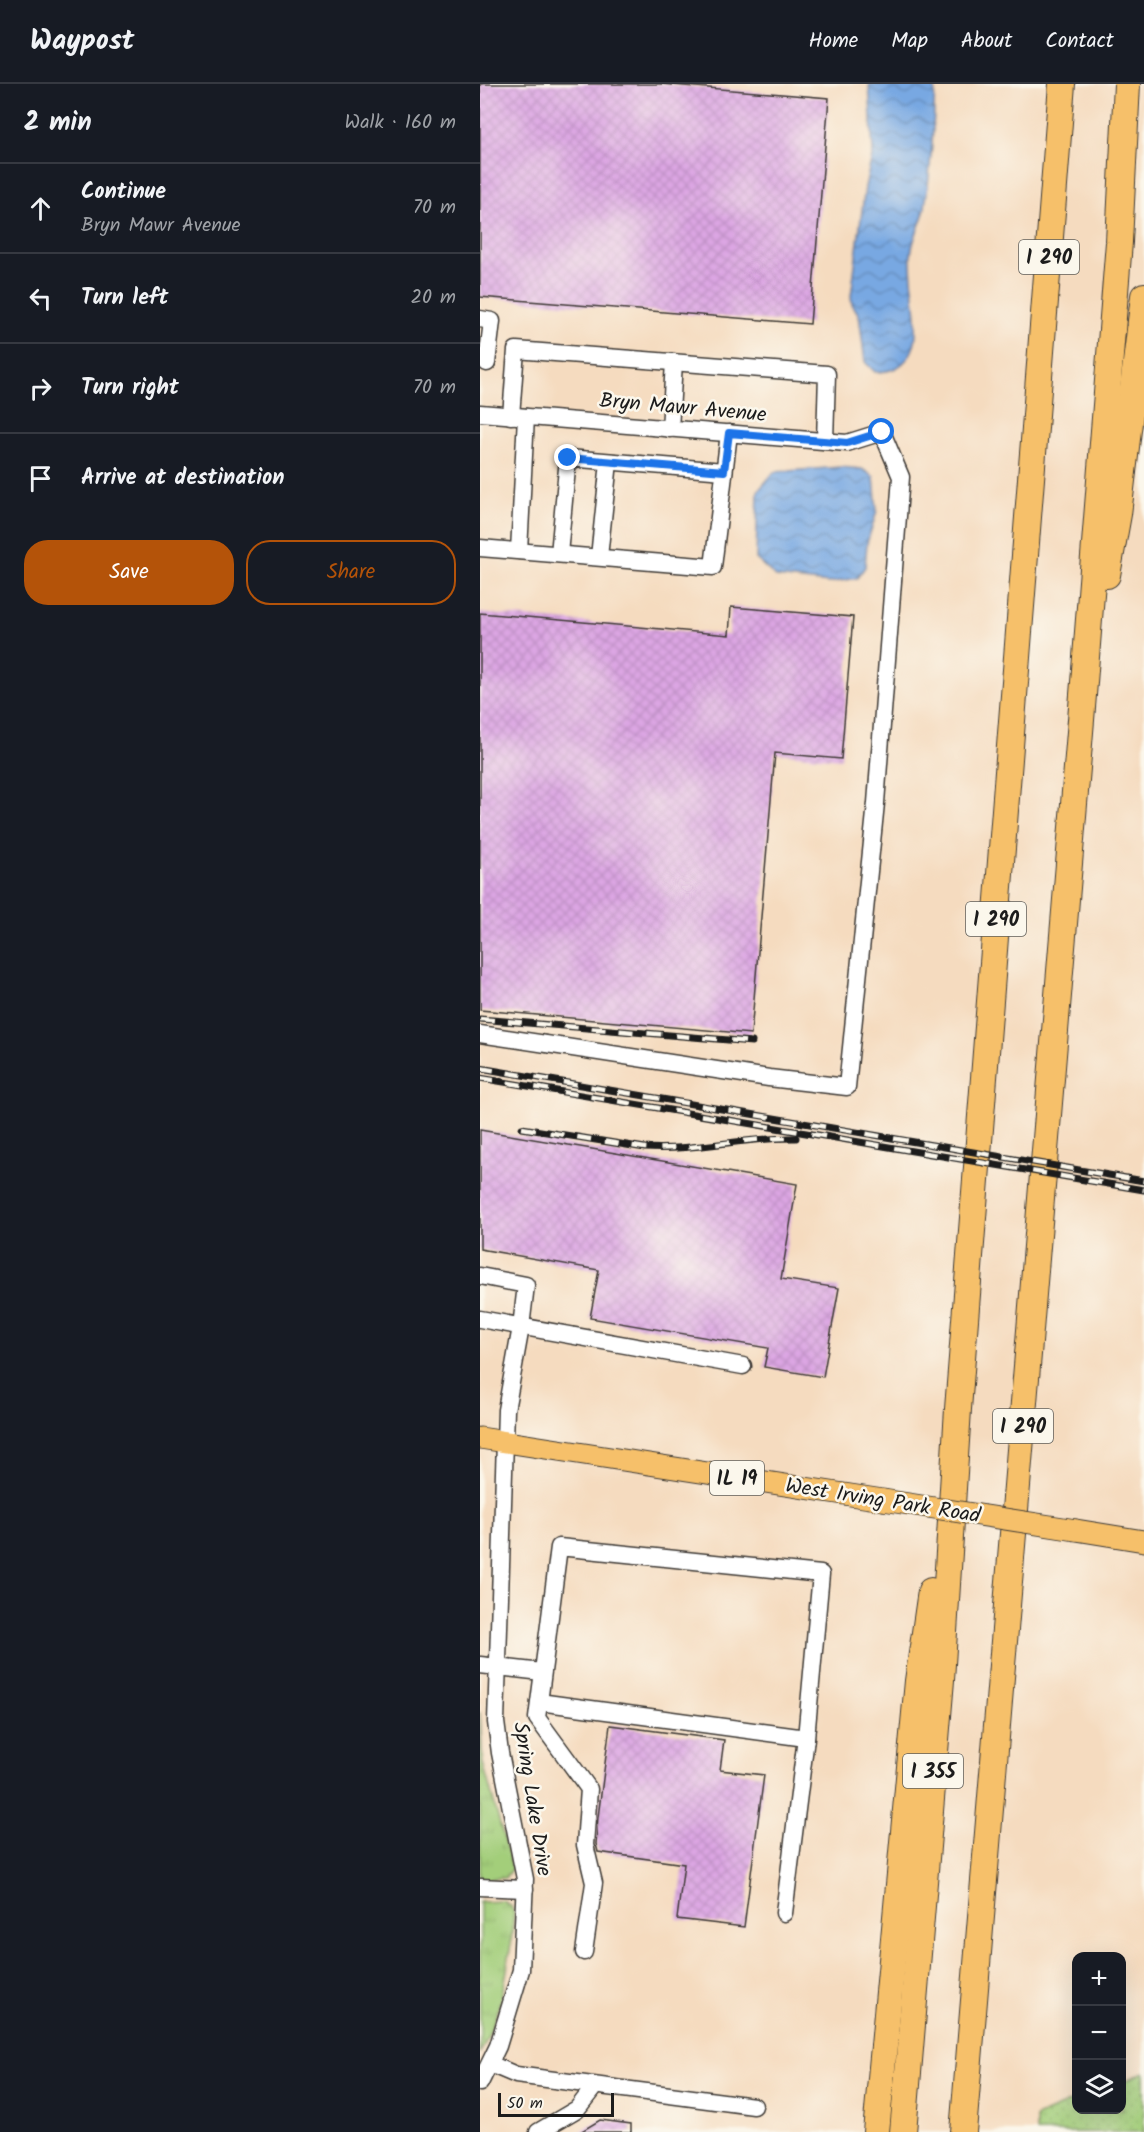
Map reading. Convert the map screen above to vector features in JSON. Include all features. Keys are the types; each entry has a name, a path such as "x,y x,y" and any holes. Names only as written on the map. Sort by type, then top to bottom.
{"highway":[{"name":"I 290","path":"876,2132 918,1681 958,1409 1062,84"},
{"name":"I 290","path":"963,2132 1081,720 1119,242 1127,84"},
{"path":"1081,720 1118,514 1144,296"},
{"name":"I 355","path":"903,2132 941,1668 958,1409"}],"main road":[{"name":"West Irving Park Road","path":"480,1438 1144,1541"}],"street":[{"path":"480,320 492,321 483,362 514,366"},
{"path":"519,551 518,416 514,366 516,350 826,374 825,441"},
{"path":"670,429 674,362"},
{"name":"Bryn Mawr Avenue","path":"480,413 847,443 882,432 901,477 876,803 847,1087 769,1078 480,1034"},
{"path":"480,548 713,567 729,433"},
{"path":"559,554 568,458 724,471"},
{"path":"599,557 609,462"},
{"name":"Spring Lake Drive","path":"480,1276 525,1285 521,1327 507,1400 496,1722 500,1753 524,1864 521,1970 498,2046 480,2083"},
{"path":"480,1319 743,1366"},
{"path":"584,1952 594,1883 585,1845 589,1789 537,1718 559,1546 821,1574 806,1738 784,1913"},
{"path":"480,1665 542,1672"},
{"path":"539,1702 806,1738"},
{"path":"480,1887 525,1889"},
{"path":"490,2064 516,2075 754,2106"},
{"path":"538,2132 577,2109 595,2086"}],"green space":[{"path":"480,1712 483,1763 512,1868 505,1878 480,1879"},
{"path":"503,1901 511,1906 514,1913 508,1967 500,2003 480,2054 480,1902"},
{"path":"1144,2072 1144,2132 1036,2132 1036,2117 1072,2102 1072,2114 1126,2114 1126,2080"}],"water":[{"path":"869,84 935,84 932,146 925,207 911,255 916,317 915,341 912,351 901,365 892,370 875,372 865,362 859,315 852,304 851,296 865,187 873,152"},
{"path":"841,467 862,469 874,477 877,511 867,543 865,567 857,578 829,583 776,577 756,559 758,491 774,472"}],"building":[{"path":"480,84 660,84 829,98 810,324 480,297"},
{"path":"731,607 853,617 841,759 775,753 751,1034 480,1010 480,613 729,635"},
{"path":"480,1130 797,1184 781,1279 839,1288 823,1377 764,1367 768,1348 590,1318 599,1270 480,1249"},
{"path":"610,1725 724,1740 720,1770 764,1775 744,1927 677,1919 684,1864 598,1852 596,1844 598,1817"},
{"path":"600,2120 631,2124 631,2132 580,2132"}],"railway":[{"path":"480,1019 752,1042"},
{"path":"480,1068 1144,1181"},
{"path":"480,1078 1144,1190"},
{"path":"522,1128 645,1148 683,1148 796,1138"}],"route":[{"path":"568,458 724,471 729,433 847,443 882,432"}]}
